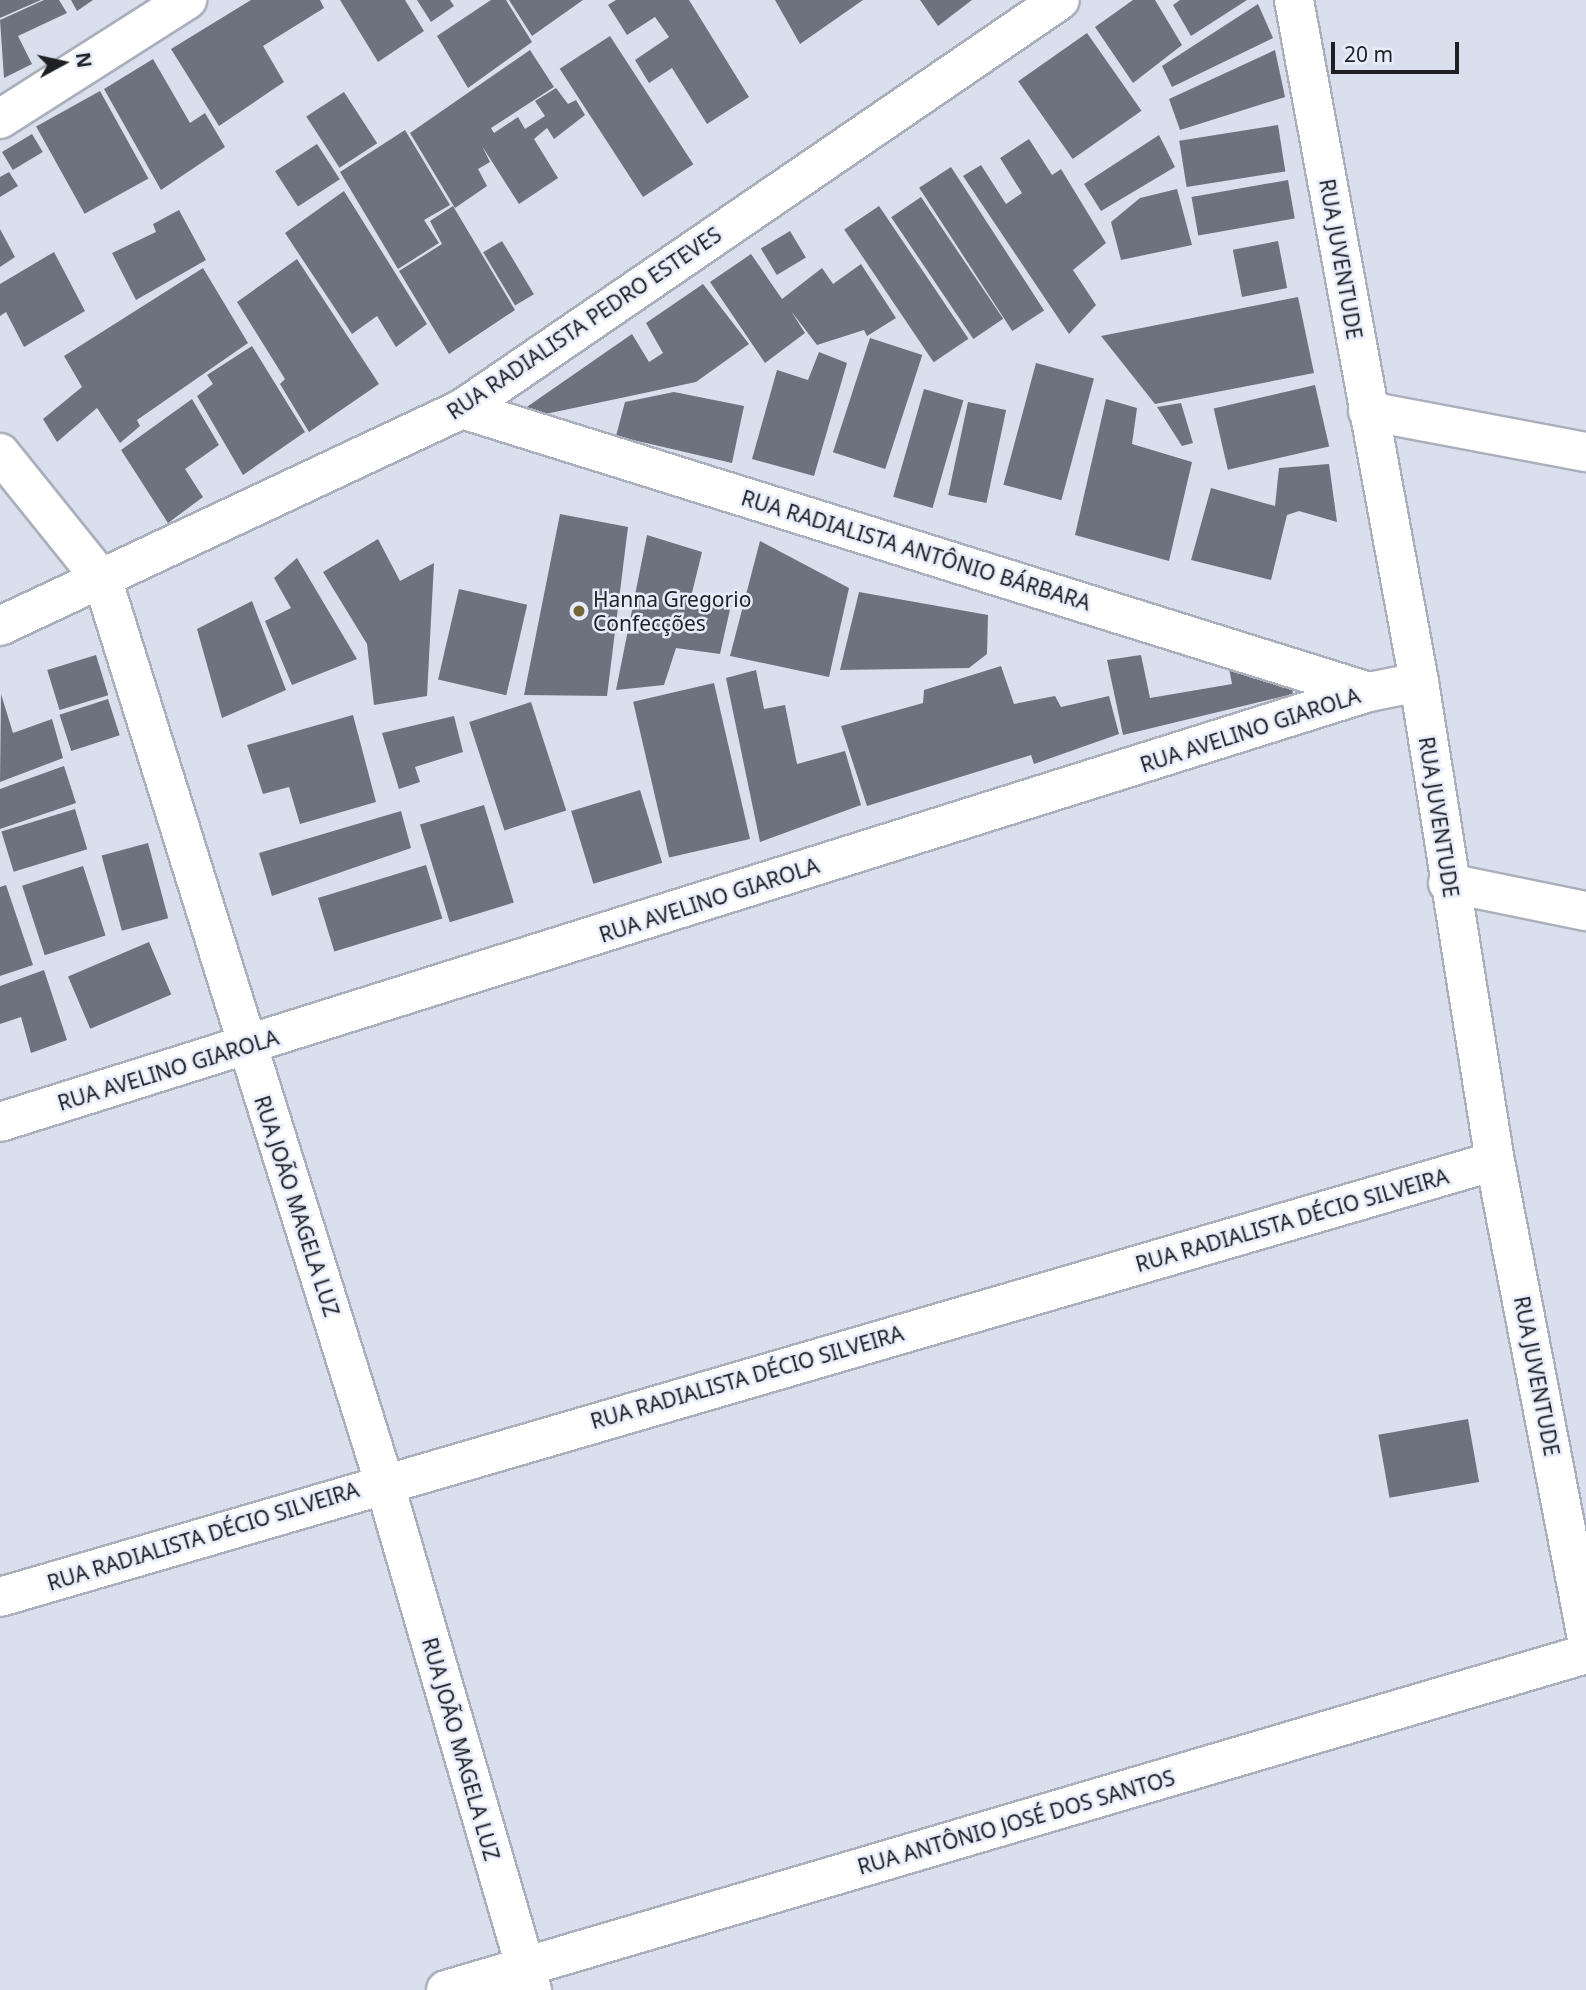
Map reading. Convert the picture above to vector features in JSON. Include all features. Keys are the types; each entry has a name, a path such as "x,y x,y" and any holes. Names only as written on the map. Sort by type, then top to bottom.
{"street":[{"path":"0,119 187,0"},
{"name":"RUA RADIALISTA PEDRO ESTEVES","path":"0,626 103,581 462,409 1060,0"},
{"name":"RUA JUVENTUDE","path":"1294,0 1419,682 1448,883 1495,1161 1586,1634"},
{"name":"RUA RADIALISTA ANTÔNIO BÁRBARA","path":"462,409 1369,692"},
{"path":"1368,411 1586,452"},
{"name":"RUA JOÃO MAGELA LUZ","path":"0,453 103,581 246,1047 384,1482 528,1978"},
{"name":"RUA AVELINO GIAROLA","path":"0,1122 246,1047 1369,692 1419,682"},
{"path":"1448,883 1586,911"},
{"name":"RUA RADIALISTA DÉCIO SILVEIRA","path":"0,1597 384,1482 1495,1161"},
{"name":"RUA ANTÔNIO JOSÉ DOS SANTOS","path":"446,1990 528,1978 1586,1654"}],"building":[{"path":"0,0 41,0 0,18"},
{"path":"44,0 59,0 67,13 18,36 32,64 4,78 0,20"},
{"path":"71,0 93,0 77,11"},
{"path":"251,0 320,0 324,8 263,46 284,82 219,126 171,49"},
{"path":"340,0 405,0 424,31 378,62"},
{"path":"417,0 450,0 454,6 431,22"},
{"path":"491,0 506,0 532,42 468,88 437,36"},
{"path":"509,0 583,0 532,36"},
{"path":"616,0 689,0 749,97 707,124 672,68 649,83 635,60 669,37 655,17 627,35 608,5"},
{"path":"775,0 863,0 800,44"},
{"path":"920,0 972,0 938,26"},
{"path":"1133,0 1155,0 1182,45 1133,83 1095,27"},
{"path":"1180,0 1247,0 1191,36 1173,5"},
{"path":"1258,4 1273,38 1172,87 1162,66"},
{"path":"1087,33 1141,111 1073,159 1018,81"},
{"path":"610,36 693,164 643,197 560,69"},
{"path":"530,50 554,87 491,128 494,133 518,117 525,129 545,116 535,101 556,88 568,104 576,100 585,115 554,139 547,128 534,139 558,178 519,204 482,146 490,162 478,169 487,186 455,208 410,133"},
{"path":"1275,50 1285,97 1180,130 1169,99"},
{"path":"153,59 190,123 205,113 225,147 161,190 104,89"},
{"path":"100,91 148,178 85,214 36,126"},
{"path":"344,92 377,143 339,168 306,117"},
{"path":"1278,125 1285,171 1187,187 1179,141"},
{"path":"405,130 450,205 424,220 439,243 398,269 340,172"},
{"path":"32,134 43,152 13,170 2,152"},
{"path":"1159,135 1175,167 1101,211 1084,184"},
{"path":"1029,139 1052,175 1061,169 1106,243 1073,270 1096,305 1069,334 963,176 981,165 1006,204 1022,193 1000,158"},
{"path":"317,144 340,179 298,206 275,171"},
{"path":"951,167 1044,310 1012,331 919,188"},
{"path":"9,172 18,186 0,197 0,177"},
{"path":"1288,180 1295,218 1198,235 1191,197"},
{"path":"1177,189 1192,245 1121,260 1111,222 1140,198"},
{"path":"344,191 427,324 396,347 377,316 352,334 285,233"},
{"path":"921,197 1003,319 973,339 891,217"},
{"path":"453,206 515,310 449,354 399,271 442,244 430,221"},
{"path":"879,206 968,339 934,362 844,229"},
{"path":"179,210 206,260 136,300 112,253 156,232 153,224"},
{"path":"0,229 15,257 0,267"},
{"path":"790,231 806,258 777,275 761,249"},
{"path":"502,241 534,294 515,305 483,252"},
{"path":"1278,241 1287,288 1242,297 1233,250"},
{"path":"54,252 85,311 24,347 6,312 0,316 0,284"},
{"path":"751,254 782,299 822,268 833,284 861,264 896,318 867,336 864,330 817,345 791,311 805,333 765,363 710,282"},
{"path":"297,259 379,384 309,432 280,384 285,379 237,302"},
{"path":"203,268 248,343 137,420 140,426 120,443 97,408 57,442 43,419 82,387 64,356"},
{"path":"703,284 749,344 696,382 522,419 521,411 632,334 649,362 663,353 646,323"},
{"path":"1298,297 1314,373 1155,404 1101,336"},
{"path":"870,338 922,355 885,469 833,452"},
{"path":"252,346 305,432 243,475 197,396 213,384 207,375"},
{"path":"819,352 847,363 814,476 752,459 777,370 808,380"},
{"path":"1036,363 1094,379 1061,500 1003,485"},
{"path":"1315,385 1329,446 1228,470 1214,408"},
{"path":"924,389 963,400 933,508 893,497"},
{"path":"674,392 744,406 732,463 616,436 625,402"},
{"path":"192,399 219,445 185,469 203,497 168,523 121,450"},
{"path":"1106,399 1137,408 1132,444 1192,462 1169,561 1075,535"},
{"path":"968,402 1006,410 986,503 948,495"},
{"path":"1181,403 1193,443 1182,446 1157,407"},
{"path":"1329,464 1337,522 1299,511 1287,515 1271,580 1191,560 1211,488 1275,506 1279,468"},
{"name":"Hanna Gregorio Confecções","path":"560,514 628,527 607,696 524,695"},
{"path":"647,535 702,552 691,597 731,605 720,654 676,648 664,685 616,690"},
{"path":"378,539 400,581 434,563 427,696 374,705 367,644 323,572"},
{"path":"760,541 849,588 829,677 730,656"},
{"path":"297,558 357,659 292,685 265,621 291,608 274,578"},
{"path":"459,589 527,605 506,695 438,680"},
{"path":"859,592 988,615 987,654 969,668 840,670"},
{"path":"252,601 286,690 222,718 197,629"},
{"path":"1226,652 1290,674 1293,694 1123,735 1107,660 1141,655 1150,698 1232,684"},
{"path":"96,655 108,695 60,710 47,670"},
{"path":"1001,666 1014,704 1055,696 1061,707 1109,696 1119,734 1034,764 1031,755 867,806 841,726 923,703 924,690"},
{"path":"756,670 764,709 785,705 797,764 845,751 861,805 760,842 726,678"},
{"path":"714,683 750,839 669,858 633,702"},
{"path":"1,694 13,733 52,719 63,758 0,782"},
{"path":"108,699 120,735 71,751 59,715"},
{"path":"531,702 566,810 504,831 469,722"},
{"path":"353,715 376,802 300,824 289,787 263,794 247,745"},
{"path":"454,716 463,752 415,767 420,782 399,789 382,733"},
{"path":"64,766 76,803 0,829 0,789"},
{"path":"640,790 662,863 593,884 571,811"},
{"path":"484,805 514,903 450,922 420,825"},
{"path":"75,809 87,849 14,872 1,832"},
{"path":"401,811 411,848 272,896 259,853"},
{"path":"148,843 168,918 122,931 102,855"},
{"path":"426,865 442,919 334,952 318,898"},
{"path":"83,866 106,935 45,955 22,886"},
{"path":"6,885 33,965 0,976 0,887"},
{"path":"149,942 171,994 90,1029 68,976"},
{"path":"44,970 67,1040 31,1053 21,1017 0,1024 0,986"},
{"path":"1468,1419 1479,1482 1389,1498 1378,1435"}],"place":[{"name":"Hanna Gregorio Confecções","path":"579,611"}]}
